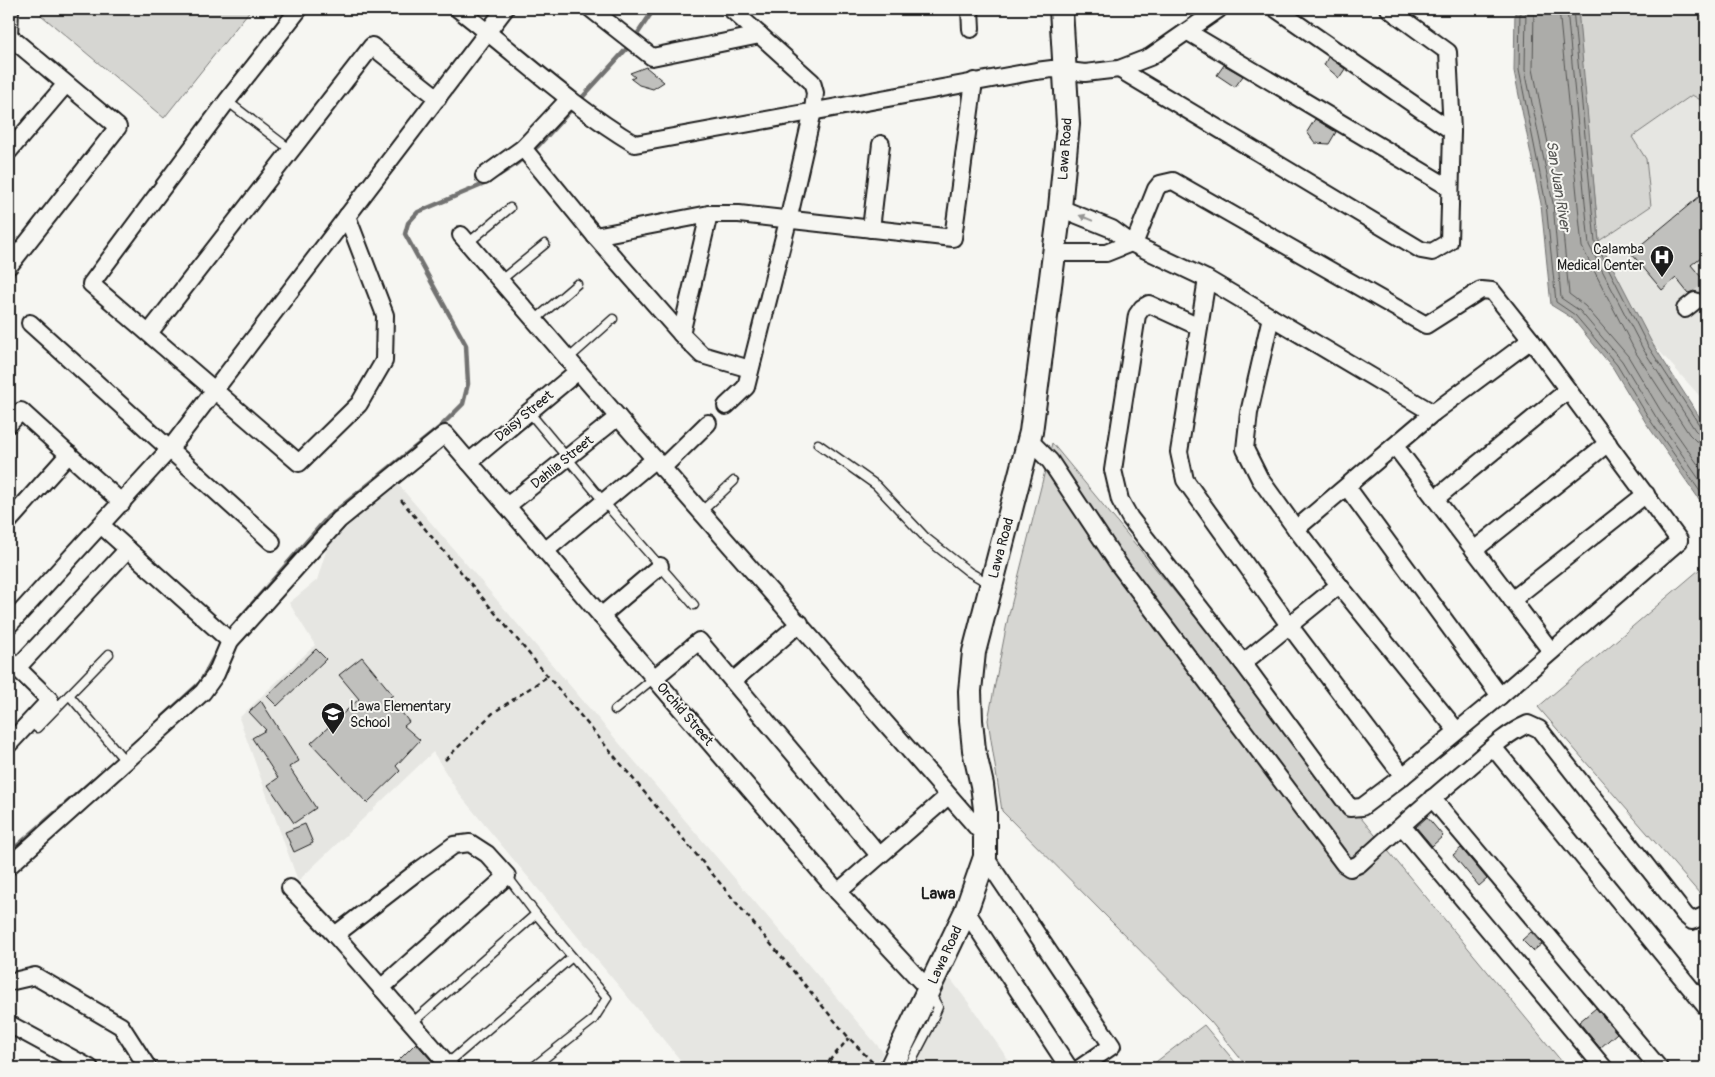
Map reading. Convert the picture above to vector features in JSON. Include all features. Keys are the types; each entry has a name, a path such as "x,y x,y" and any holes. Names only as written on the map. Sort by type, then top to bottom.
{"main road":[{"name":"Lawa Road","path":"891,1068 966,911 986,847 984,801 970,720 970,691 974,652 1029,440 1054,253 1068,124 1061,9"}],"street":[{"path":"9,266 118,128 9,36 10,9"},
{"path":"300,9 227,101 91,284 299,463 359,404 384,361 386,315 347,216"},
{"path":"458,9 569,99 605,126 635,144 974,81 1052,69 1085,73 1119,69 1150,57 1219,9"},
{"path":"9,625 169,450 504,9"},
{"path":"591,9 652,57 760,35"},
{"path":"726,406 746,387 788,221 813,111 815,93 812,82 731,9"},
{"path":"970,9 971,29"},
{"path":"1276,9 1452,131"},
{"path":"1119,69 1421,250 1432,252 1449,242 1452,131 1448,52 1389,9"},
{"path":"1188,32 1450,188"},
{"path":"149,333 372,46 438,98"},
{"path":"595,236 709,214 739,214 953,238 974,81"},
{"path":"9,151 66,84"},
{"path":"484,176 523,148 569,99"},
{"path":"871,229 881,144"},
{"path":"523,148 595,236 680,334 702,356 750,369"},
{"path":"1054,253 1106,253 1133,244 1156,189 1160,184 1173,181 1426,326 1481,290 1492,291 1531,340 1679,541 1500,696 1403,776 1362,807 1350,808 1243,664 1130,518 1120,500 1113,470 1137,315 1142,308 1149,304 1199,327"},
{"path":"1060,208 1112,229 1133,244 1207,279 1433,413"},
{"path":"680,334 709,214"},
{"path":"465,239 658,464 800,623 948,796 986,847 1112,1046 1080,1068"},
{"path":"1207,279 1179,452 1185,480 1289,625 1403,776"},
{"path":"1272,318 1249,413 1245,449 1260,479 1296,528 1339,585 1457,731"},
{"path":"30,324 272,542"},
{"path":"1296,528 1433,413 1531,340"},
{"name":"Daisy Street","path":"469,462 578,371"},
{"path":"1435,499 1568,390"},
{"path":"9,424 21,411 122,503"},
{"name":"Dahlia Street","path":"506,506 618,417"},
{"path":"545,551 604,502 658,464 708,423"},
{"name":"Orchid Street","path":"230,641 340,520 445,434 838,892 929,990"},
{"path":"1029,440 1050,461 1119,564 1344,864 1350,868 1359,864 1432,798 1493,747 1516,729 1528,724 1539,729 1685,915 1692,921 1706,915"},
{"path":"1474,550 1608,443"},
{"path":"1395,446 1552,651"},
{"path":"9,521 69,454"},
{"path":"1347,487 1500,696"},
{"path":"1512,600 1646,494"},
{"path":"9,866 203,692 216,674 230,641 101,525"},
{"path":"9,744 50,700 13,664 128,549"},
{"path":"601,616 660,566"},
{"path":"1243,664 1339,585"},
{"path":"733,681 800,623"},
{"path":"654,678 699,641 879,855"},
{"path":"1493,747 1706,1007"},
{"path":"838,892 948,796"},
{"path":"1432,798 1659,1068"},
{"path":"1402,826 1604,1068"},
{"path":"336,935 454,845 470,843 487,854 507,876 381,988"},
{"path":"290,888 336,935 449,1066"},
{"path":"966,911 1069,1068"},
{"path":"9,982 35,976 121,1026 148,1068"},
{"path":"9,1024 90,1068"}],"lane":[{"path":"227,101 292,150"},
{"path":"465,239 510,208"},
{"path":"501,280 545,244"},
{"path":"535,320 577,284"},
{"path":"568,358 612,319"},
{"path":"529,412 694,605"},
{"path":"818,444 876,485 926,538 970,572 991,585"},
{"path":"701,512 734,481"},
{"path":"37,728 109,654"},
{"path":"615,710 654,678"},
{"path":"69,695 126,762"},
{"path":"507,876 536,914 607,998 593,1020 532,1068"},
{"path":"412,1023 536,914"},
{"path":"449,1066 572,957"},
{"path":"908,1068 938,1006 929,990"}],"path":[{"path":"401,500 849,1038 878,1068"},
{"path":"445,760 493,713 548,676"},
{"path":"823,1068 849,1038"}],"shaded area":[{"path":"46,9 251,9 164,118 41,15"},
{"path":"1577,9 1706,9 1706,103 1692,95 1632,137 1646,159 1651,206 1599,241"},
{"name":"Calamba Medical Center","path":"1692,94 1706,103 1706,403 1652,343 1599,241 1651,206 1646,159 1632,137"},
{"path":"1052,443 1567,1068 1248,1068 1211,1022 1002,811 988,720 1008,618"},
{"path":"397,483 883,1052 875,1068 687,1068 459,794 433,752 298,881 239,718 315,645 289,603 317,580 327,548 359,515"},
{"path":"1706,564 1706,901 1538,707"},
{"path":"943,969 971,1006 1014,1068 895,1068"},
{"path":"1204,1025 1240,1068 1148,1068"}],"water":[{"name":"San Juan River","path":"1515,9 1578,9 1599,241 1652,343 1706,427 1706,509 1646,423 1613,368 1572,318 1551,305 1541,204 1514,71"}],"building":[{"path":"1328,57 1345,69 1339,78 1324,65"},
{"path":"1224,65 1243,76 1235,87 1217,75"},
{"path":"646,67 664,82 653,89 639,85 631,79 635,77 630,73"},
{"path":"1315,119 1336,132 1329,144 1315,143 1307,132"},
{"path":"1706,191 1706,253 1691,265 1706,283 1706,315 1701,309 1705,300 1702,294 1694,291 1688,293 1676,278 1662,290 1631,253"},
{"path":"316,649 326,659 277,706 267,696"},
{"path":"362,657 393,695 390,697 409,722 404,726 420,740 396,766 400,771 367,803 311,743 359,699 339,675"},
{"path":"261,701 299,761 289,767 316,808 294,823 268,785 278,778 252,738 266,730 249,712"},
{"path":"1427,817 1443,836 1432,846 1416,827"},
{"path":"305,824 313,843 294,852 285,832"},
{"path":"1461,848 1487,879 1479,886 1453,855"},
{"path":"1531,932 1542,944 1533,951 1522,940"},
{"path":"1596,1008 1617,1033 1600,1048 1579,1022"},
{"path":"416,1043 438,1068 391,1068"}],"waterway":[{"path":"634,39 654,9"},
{"path":"499,175 538,146 630,45"},
{"path":"232,627 328,517 439,428 463,404 468,384 466,345 405,234 408,223 418,212 489,182"},
{"path":"162,718 200,683 215,655"},
{"path":"9,853 100,774"}],"tunnel":[{"path":"1695,301 1706,291"}],"place":[{"name":"Calamba Medical Center","path":"1662,278"},
{"name":"Lawa Elementary School","path":"333,735"}],"district":[{"name":"Lawa","path":"938,894"}]}
